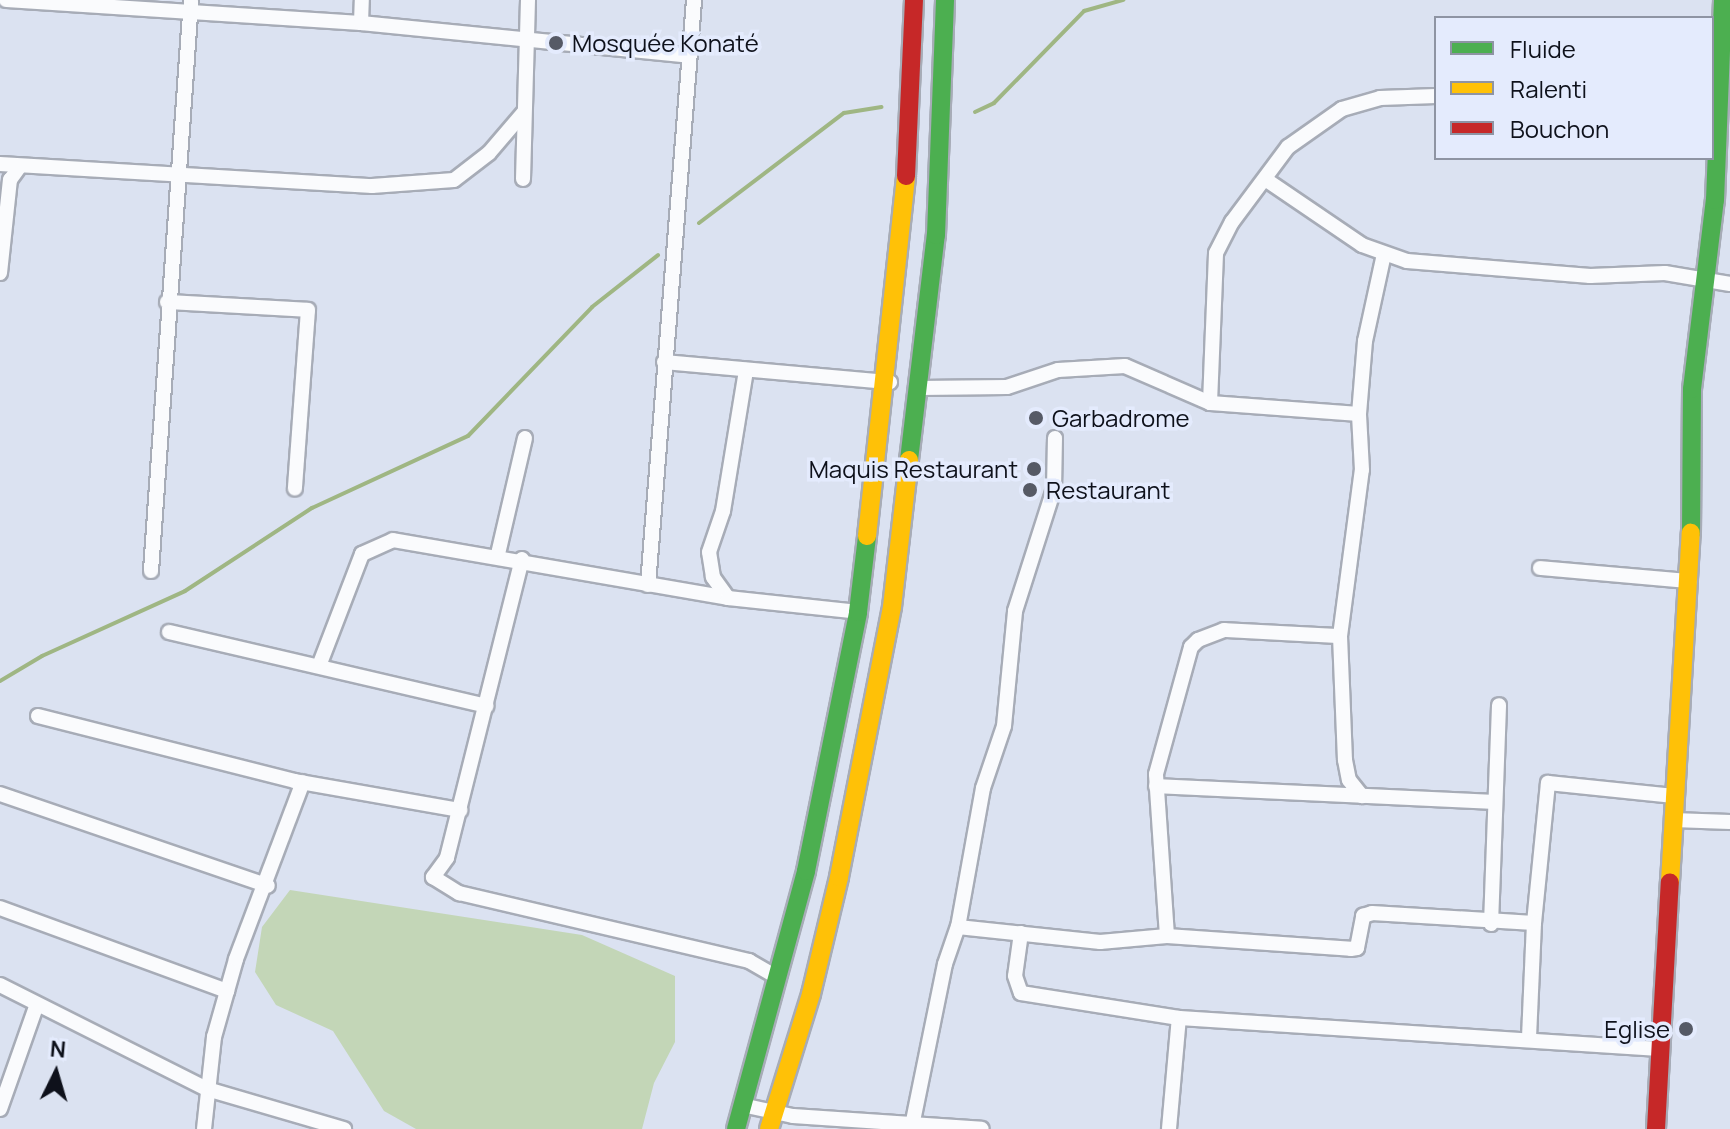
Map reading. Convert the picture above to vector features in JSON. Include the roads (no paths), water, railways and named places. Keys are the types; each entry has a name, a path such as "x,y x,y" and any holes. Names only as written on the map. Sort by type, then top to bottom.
{"main road":[{"path":"736,1129 806,871 858,612 890,382 904,232 914,0"},
{"path":"771,1121 811,994 859,782 892,607 936,235 945,0"},
{"path":"1656,1129 1689,581 1692,389 1721,119 1723,0"}],"street":[{"path":"6,0 190,7 689,56"},
{"path":"361,23 362,0"},
{"path":"523,179 524,40 528,0"},
{"path":"648,585 694,0"},
{"path":"151,571 167,302 190,7"},
{"path":"1210,403 1216,253 1232,222 1288,147 1342,109 1380,98 1434,96"},
{"path":"0,164 177,171 372,186 454,180 489,153 524,112"},
{"path":"0,273 10,180 20,166"},
{"path":"1265,179 1384,254 1441,266 1590,276 1665,273 1730,284"},
{"path":"1362,796 1349,780 1345,760 1340,636 1362,470 1359,414 1365,341 1384,254"},
{"path":"167,302 308,310 295,489"},
{"path":"664,362 890,382"},
{"path":"920,388 1007,387 1058,370 1125,366 1210,403 1359,414"},
{"path":"728,598 713,577 709,552 723,511 746,370"},
{"path":"498,554 525,438"},
{"path":"912,1126 945,964 958,927 983,788 1004,726 1015,611 1054,489 1055,438"},
{"path":"319,666 355,570 375,544 415,540 648,585 728,598 858,612"},
{"path":"522,559 447,858 433,877 459,893 749,961 777,977"},
{"path":"1540,568 1689,581"},
{"path":"1167,936 1156,786 1191,647 1198,640 1224,630 1340,636"},
{"path":"169,632 487,706"},
{"path":"1491,924 1499,705"},
{"path":"38,716 303,782 460,810"},
{"path":"204,1129 207,1089 227,991 268,886 303,782"},
{"path":"1529,1039 1534,923 1548,783 1674,796"},
{"path":"1156,786 1494,802"},
{"path":"0,794 268,886"},
{"path":"1673,820 1730,822"},
{"path":"0,908 227,991"},
{"path":"958,927 1100,942 1167,936 1351,949 1357,948 1363,916 1372,913 1491,924 1534,923"},
{"path":"1021,933 1015,976 1021,993 1179,1018 1660,1049"},
{"path":"0,985 207,1089 344,1129"},
{"path":"0,1109 37,1004"},
{"path":"1169,1129 1179,1018"},
{"path":"742,1105 771,1121 982,1129"}],"waterway":[{"path":"975,112 994,103 1084,11 1123,0"},
{"path":"699,223 844,113 882,107"},
{"path":"0,681 42,656 185,591 312,508 468,436 592,307 658,255"}],"place":[{"name":"Mosquée Konaté","path":"556,43"},
{"name":"Garbadrome","path":"1036,418"},
{"name":"Maquis Restaurant","path":"1034,469"},
{"name":"Restaurant","path":"1030,490"},
{"name":"Eglise","path":"1686,1029"}]}
